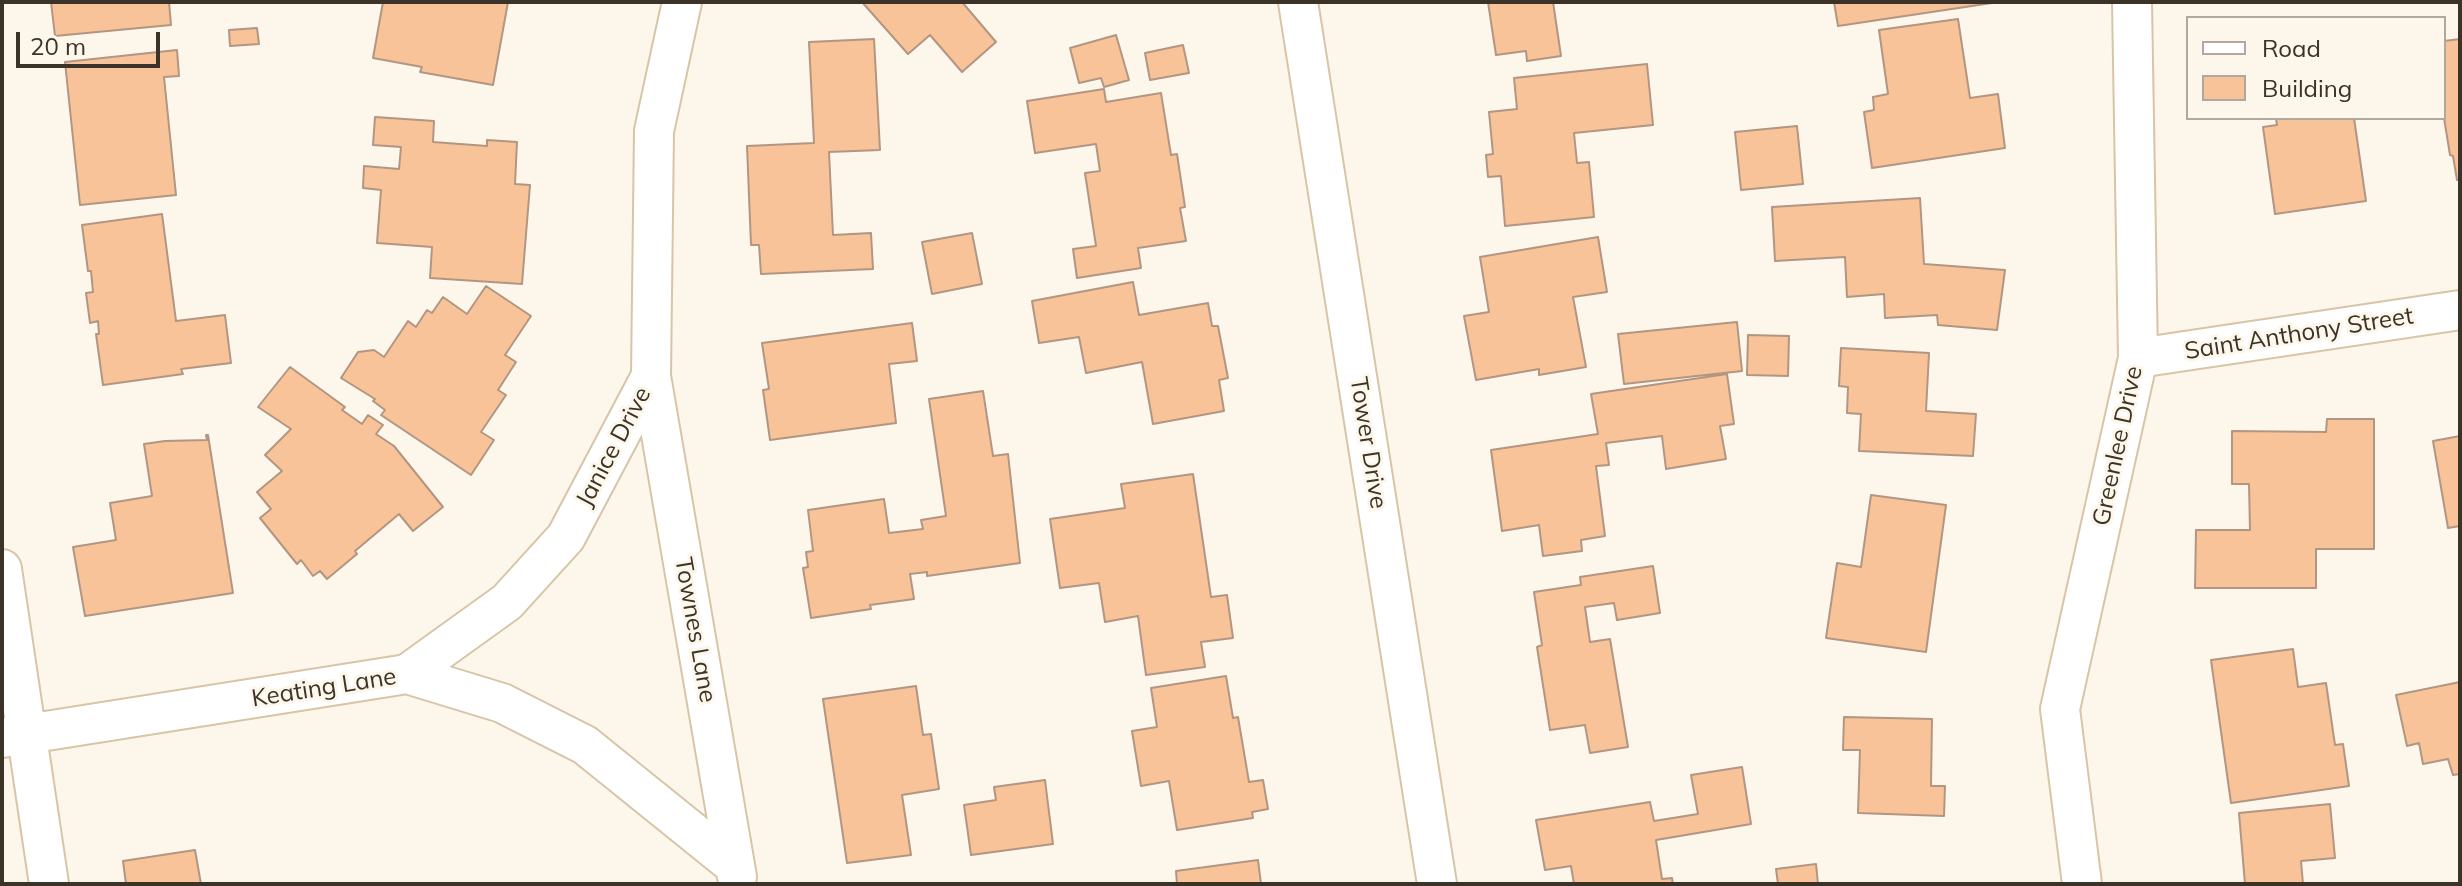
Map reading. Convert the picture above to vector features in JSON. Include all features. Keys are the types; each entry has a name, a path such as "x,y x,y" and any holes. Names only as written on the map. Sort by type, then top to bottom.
{"street":[{"name":"Janice Drive","path":"407,674 507,602 566,537 651,376 654,131 682,2"},
{"name":"Tower Drive","path":"1298,2 1437,884"},
{"name":"Greenlee Drive","path":"2082,884 2060,709 2138,358 2132,2"},
{"name":"Saint Anthony Street","path":"2138,358 2460,310"},
{"name":"Townes Lane","path":"651,376 737,875"},
{"path":"2,569 14,736 49,884"},
{"name":"Keating Lane","path":"14,736 407,674 502,703 585,745 737,875"}],"building":[{"path":"51,2 169,2 171,25 55,36"},
{"path":"383,2 508,2 493,85 420,72 422,67 373,58"},
{"path":"862,2 962,2 996,42 962,72 930,35 908,54"},
{"path":"1488,2 1553,2 1561,56 1527,61 1526,51 1496,55"},
{"path":"1834,2 1992,2 1992,3 1838,26"},
{"path":"1958,19 1970,98 1998,94 2005,148 1872,168 1864,112 1874,110 1873,97 1888,94 1879,30"},
{"path":"257,28 259,44 230,46 229,30"},
{"path":"1116,35 1129,80 1104,87 1101,78 1079,83 1070,48"},
{"path":"874,39 880,150 829,152 833,235 871,233 873,269 761,274 759,245 751,245 747,146 814,143 809,42"},
{"path":"2460,39 2460,180 2457,180 2453,156 2450,155 2444,120 2446,41"},
{"path":"1183,45 1189,73 1150,80 1145,53"},
{"path":"177,50 179,76 164,77 176,195 80,205 65,62"},
{"path":"1647,64 1653,125 1574,133 1577,163 1589,162 1594,217 1505,226 1501,176 1488,177 1486,155 1493,154 1489,112 1517,109 1514,78"},
{"path":"1104,89 1106,102 1161,93 1171,155 1177,154 1185,207 1180,208 1186,241 1138,248 1141,268 1077,278 1073,249 1096,246 1085,173 1100,171 1096,144 1035,153 1027,101"},
{"path":"375,117 434,121 433,142 487,146 487,140 517,142 515,184 530,185 522,284 430,278 432,247 377,243 381,190 363,188 364,166 399,169 401,147 373,145"},
{"path":"2276,120 2354,120 2366,201 2275,214 2263,127 2277,125"},
{"path":"1797,126 1803,184 1741,190 1735,132"},
{"path":"1920,198 1924,264 2005,270 1997,330 1938,325 1937,315 1885,318 1884,294 1847,297 1845,257 1775,261 1772,207"},
{"path":"162,214 176,321 225,315 231,363 181,369 183,374 103,385 96,334 99,334 98,321 90,323 86,293 93,292 82,225"},
{"path":"972,233 982,284 932,294 922,242"},
{"path":"1598,237 1607,292 1573,297 1586,367 1539,375 1539,369 1476,380 1464,316 1489,312 1480,257"},
{"path":"1133,282 1139,315 1208,303 1212,326 1218,326 1228,378 1219,380 1224,411 1153,424 1142,362 1086,373 1079,337 1039,343 1032,301"},
{"path":"486,286 531,316 505,355 516,362 498,390 506,395 481,432 494,440 471,475 381,415 385,410 373,401 375,399 341,378 358,352 374,350 384,357 408,321 416,327 427,310 432,313 443,297 467,314"},
{"path":"1737,322 1742,371 1624,384 1618,334"},
{"path":"912,323 917,361 889,364 896,423 770,440 763,390 769,389 762,343"},
{"path":"1748,335 1789,336 1788,376 1747,375"},
{"path":"1841,348 1929,353 1926,411 1976,414 1973,456 1859,451 1861,414 1847,413 1848,387 1839,386"},
{"path":"290,367 345,407 342,410 362,424 368,415 383,425 376,434 394,446 443,507 413,531 399,514 327,579 320,571 313,576 301,560 297,564 260,518 271,509 257,492 282,471 265,455 291,429 258,407"},
{"path":"1727,374 1734,424 1720,426 1726,459 1666,469 1662,436 1606,443 1609,465 1596,466 1605,536 1581,540 1582,551 1543,556 1539,525 1502,531 1491,450 1598,434 1591,394"},
{"path":"983,391 993,456 1008,454 1020,563 927,576 927,572 910,574 914,599 811,618 803,568 808,567 806,552 813,551 808,510 884,499 889,533 923,529 921,520 946,516 929,399"},
{"path":"2327,419 2374,419 2374,549 2316,549 2316,588 2195,588 2196,530 2250,530 2249,484 2232,484 2232,431 2326,432"},
{"path":"208,435 233,593 85,616 73,547 116,540 110,503 152,496 144,444 207,440"},
{"path":"2460,436 2460,526 2448,528 2433,441"},
{"path":"1193,474 1211,597 1227,595 1233,638 1201,642 1205,667 1146,675 1138,616 1105,622 1099,583 1060,588 1050,519 1125,508 1121,484"},
{"path":"1871,495 1946,505 1926,652 1826,638 1837,563 1861,567"},
{"path":"1653,566 1660,613 1617,620 1614,603 1585,607 1590,642 1610,639 1628,747 1590,753 1585,725 1550,730 1537,647 1542,645 1534,592 1581,585 1580,577"},
{"path":"2293,649 2298,687 2326,683 2335,745 2343,744 2349,786 2231,803 2211,660"},
{"path":"1226,676 1233,718 1238,717 1249,782 1263,780 1268,809 1252,812 1253,818 1177,830 1169,781 1141,786 1132,731 1157,727 1151,688"},
{"path":"2460,682 2460,774 2453,775 2448,759 2423,764 2419,743 2407,746 2396,695"},
{"path":"916,686 923,735 931,734 939,789 902,795 911,855 847,863 823,699"},
{"path":"1844,717 1932,719 1931,786 1945,786 1944,816 1858,813 1860,750 1843,750"},
{"path":"1742,767 1751,824 1656,840 1662,879 1672,878 1673,884 1574,884 1571,866 1545,870 1536,820 1650,802 1654,821 1698,814 1691,775"},
{"path":"1045,780 1053,844 971,855 964,805 996,800 994,787"},
{"path":"2330,804 2335,858 2301,861 2303,884 2245,884 2239,813"},
{"path":"195,850 201,884 126,884 123,861"},
{"path":"1258,860 1261,884 1177,884 1176,871"},
{"path":"1816,864 1818,884 1778,884 1776,869"}]}
